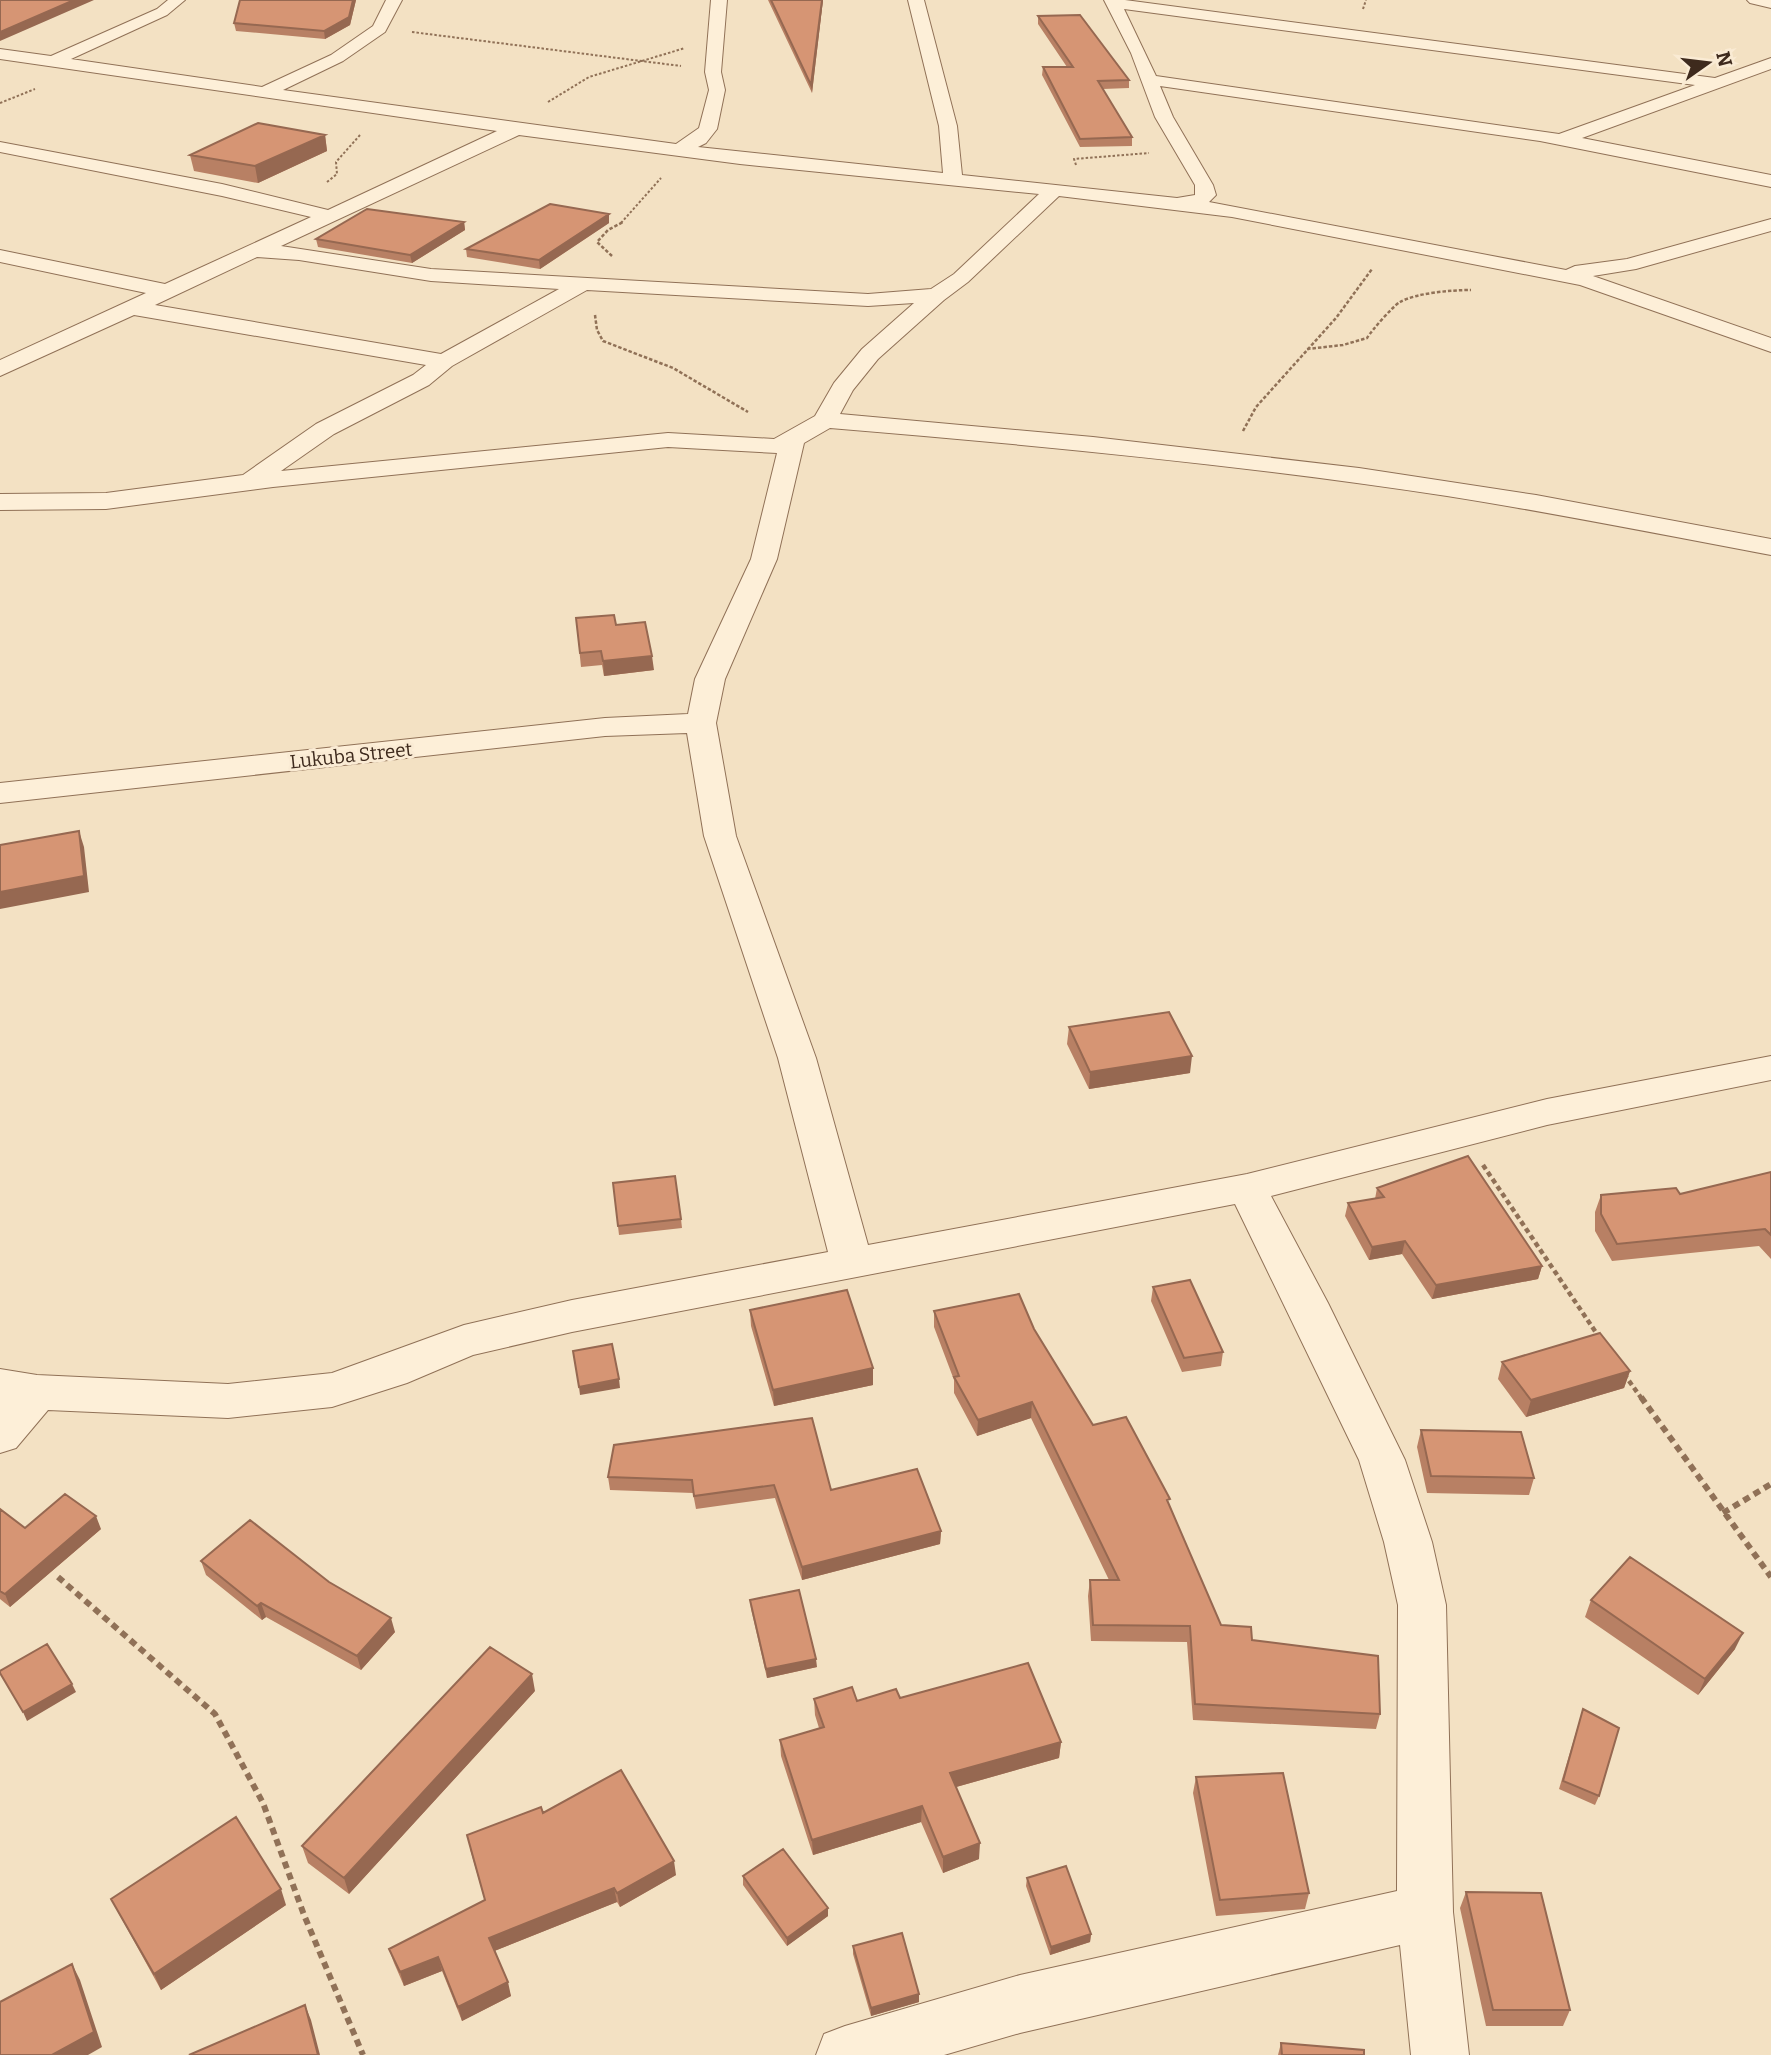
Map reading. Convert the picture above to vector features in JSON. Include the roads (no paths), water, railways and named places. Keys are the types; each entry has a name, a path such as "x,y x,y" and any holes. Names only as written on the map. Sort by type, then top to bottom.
{"street":[{"path":"52,62 162,12 177,0"},
{"path":"268,91 337,58 379,29 394,0"},
{"path":"696,148 708,129 717,90 713,72 719,0"},
{"path":"916,0 927,53 948,126 953,181"},
{"path":"1755,0 1771,3"},
{"path":"1112,2 1151,80 1164,117 1204,186 1206,195 1232,211"},
{"path":"1112,2 1713,82"},
{"path":"0,54 509,128 1232,211 1585,280 1771,345"},
{"path":"1564,138 1771,63"},
{"path":"1151,80 1564,138 1771,181"},
{"path":"0,369 330,216 509,128"},
{"path":"0,147 210,187 330,216"},
{"path":"852,1263 797,1058 719,836 701,723 710,679 764,559 808,431 870,354 936,295 961,278 1053,191"},
{"path":"1178,204 1201,199 1206,195"},
{"path":"1552,273 1629,265 1771,225"},
{"path":"255,251 295,253 382,270 578,287 869,300 936,295"},
{"path":"0,256 167,291"},
{"path":"248,483 325,429 421,380 444,361 578,287"},
{"path":"130,308 204,318 444,361"},
{"path":"0,502 106,501 570,447 668,440 778,446 808,431 1130,447 1534,503 1771,547"},
{"name":"Lukuba Street","path":"0,793 605,727 701,723"},
{"path":"0,1435 19,1389 228,1401 332,1390 391,1371 464,1341 572,1316 1247,1188 1630,1093 1771,1068"},
{"path":"1247,1188 1307,1303 1382,1460 1408,1542 1423,1605 1425,1912 1440,2055"},
{"path":"845,2055 1020,2004 1425,1912"}]}
